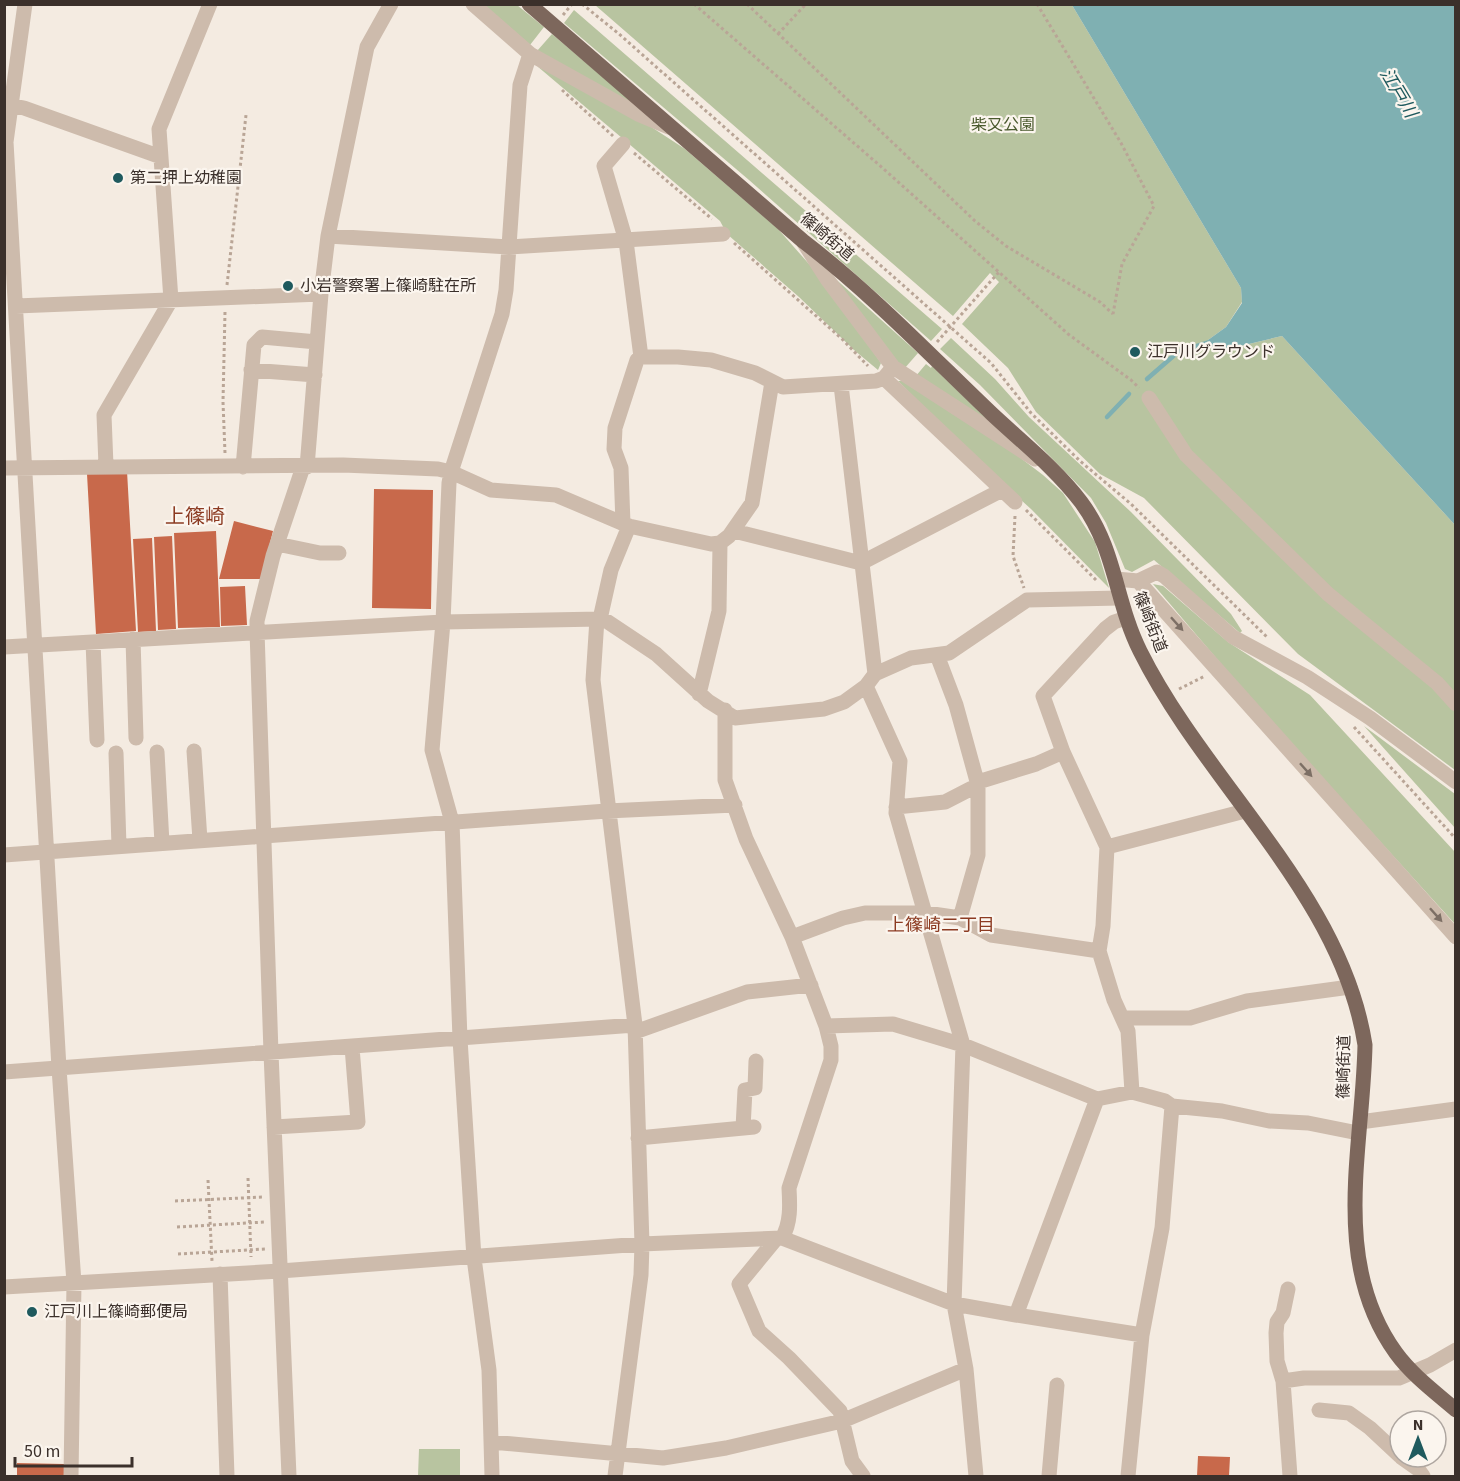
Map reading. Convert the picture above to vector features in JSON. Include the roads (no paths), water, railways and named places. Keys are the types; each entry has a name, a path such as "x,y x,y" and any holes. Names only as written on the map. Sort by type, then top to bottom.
{"main road":[{"name":"篠崎街道","path":"529,4 826,259 933,355 1048,467 1080,501 1093,519 1104,542 1126,618 1140,652 1173,709 1307,899 1338,955 1362,1023 1365,1045 1354,1196 1361,1271 1366,1294 1375,1317 1397,1355 1413,1373 1455,1410"}],"street":[{"path":"25,4 8,104 6,142 59,1068 74,1283 72,1476"},
{"path":"106,466 104,415 171,300 159,129 210,4"},
{"path":"289,1476 279,1271 257,631 277,544 305,466 328,236 367,47 391,4"},
{"path":"473,4 530,54 638,114 675,129"},
{"path":"492,1476 489,1370 474,1258 460,1039 452,822 432,750 443,622 451,472 502,314 506,290 520,85 530,54"},
{"path":"8,104 161,157"},
{"path":"615,1476 641,1275 642,1245 635,1028 593,680 599,619 611,570 626,525 621,468 614,449 615,428 637,360 640,357 626,241 604,166 623,144"},
{"path":"328,236 509,248 723,234"},
{"path":"803,241 884,373 1015,502"},
{"path":"16,306 321,294"},
{"path":"243,466 254,345 262,337 317,342"},
{"path":"640,357 711,360 755,373 783,387 876,381 884,373"},
{"path":"251,370 315,375"},
{"path":"884,373 1048,467"},
{"path":"4,468 376,465 438,469 451,472 492,490 556,495 626,525 711,544 720,543 734,531 752,503 772,382"},
{"path":"840,385 861,563 871,680 900,761 896,807 963,1045 954,1304 966,1369 976,1476"},
{"path":"1149,398 1178,444 1194,463 1328,594 1437,683 1455,704"},
{"path":"734,531 861,563 1002,490"},
{"path":"699,694 719,611 720,543"},
{"path":"277,544 320,553 339,553"},
{"path":"1116,579 1138,581 1157,572 1164,576 1233,637 1306,677 1371,718 1455,782"},
{"path":"1138,581 1455,937"},
{"path":"4,647 443,622 599,619 608,622 656,654 699,694 735,718 824,709 844,702 871,680 911,658 949,653 1027,600 1120,598"},
{"path":"1126,618 1114,622 1105,629 1043,696 1063,752 1107,847 1103,926 1099,951 1114,1000 1128,1031 1132,1092"},
{"path":"133,639 135,738"},
{"path":"93,642 97,740"},
{"path":"937,655 956,705 978,784 978,855 960,918"},
{"path":"725,710 725,780 746,839 811,985 831,1046 831,1060 789,1188 790,1206 786,1232 739,1284 759,1332 789,1358 840,1411 852,1461 863,1476"},
{"path":"194,751 200,840"},
{"path":"157,752 162,843"},
{"path":"896,807 945,802 978,784 1063,752"},
{"path":"116,753 119,846"},
{"path":"4,855 607,811 735,805"},
{"path":"1107,847 1245,811"},
{"path":"792,938 843,918 865,913 926,913 960,918 991,935 1099,951"},
{"path":"4,1072 635,1028 747,992 811,985"},
{"path":"1124,1018 1190,1018 1246,1001 1350,987"},
{"path":"826,1026 893,1024 963,1045 1097,1099 1132,1092 1165,1101 1172,1106 1222,1111 1269,1121 1359,1127 1455,1110"},
{"path":"274,1127 358,1122 351,1047"},
{"path":"638,1138 748,1127 745,1090 755,1088 756,1061"},
{"path":"1016,1315 1097,1099"},
{"path":"1128,1476 1142,1335 1162,1228 1172,1106"},
{"path":"4,1287 74,1283 216,1268 279,1271 642,1245 779,1238 954,1304 1142,1335"},
{"path":"216,1268 227,1476"},
{"path":"1288,1289 1283,1313 1276,1322 1276,1333 1277,1361 1283,1381 1290,1476"},
{"path":"1283,1381 1304,1378 1399,1378 1455,1350"},
{"path":"492,1442 663,1458 726,1448 842,1421 966,1369"},
{"path":"1049,1476 1056,1385"},
{"path":"1319,1410 1348,1413 1370,1428 1388,1445"}],"water":[{"name":"江戸川","path":"1072,5 1455,5 1455,525 1282,336 1215,352 1208,340 1226,327 1242,303 1241,288"}],"waterway":[{"path":"1147,379 1178,352 1213,341"},
{"path":"1107,417 1129,394"}],"place":[{"name":"第二押上幼稚園","path":"118,178"},
{"name":"小岩警察署上篠崎駐在所","path":"288,286"},
{"name":"江戸川グラウンド","path":"1135,352"},
{"name":"江戸川上篠崎郵便局","path":"32,1312"}],"district":[{"name":"上篠崎","path":"195,517"},
{"name":"上篠崎二丁目","path":"941,925"}],"park label":[{"name":"柴又公園","path":"1003,125"}]}
